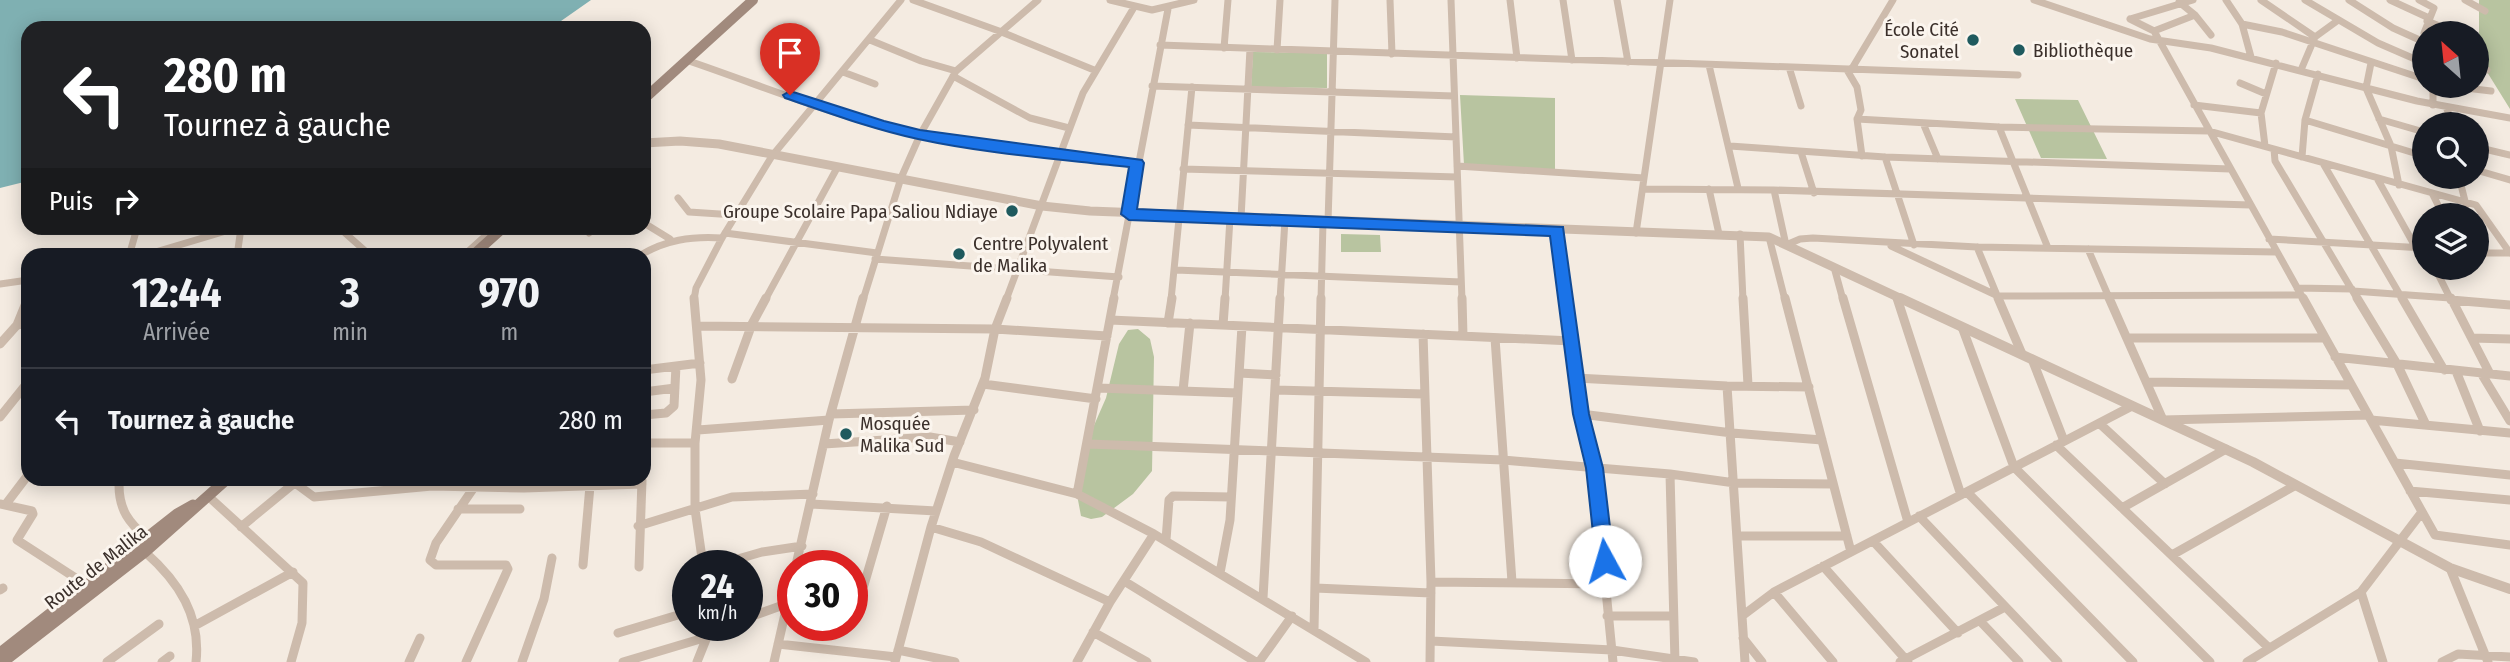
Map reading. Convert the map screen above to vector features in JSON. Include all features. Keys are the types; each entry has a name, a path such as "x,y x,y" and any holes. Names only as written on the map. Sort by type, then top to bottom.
{"main road":[{"path":"651,92 753,0"},
{"path":"481,248 495,235"},
{"name":"Route de Malika","path":"3,662 145,552 219,486"},
{"name":"Route de Malika","path":"0,653 177,514 208,496"}],"street":[{"path":"702,550 701,531 695,509 695,443 698,430 700,363 696,288 735,215 772,156 901,0"},
{"path":"913,0 999,31 1094,70"},
{"path":"801,550 830,417 854,327 901,178 920,135 954,74 999,31 1038,0"},
{"path":"1110,0 1133,9 1150,11 1168,9 1194,0"},
{"path":"1224,48 1228,0"},
{"path":"1277,50 1280,0"},
{"path":"1314,630 1322,277 1335,0"},
{"path":"1390,0 1392,54"},
{"path":"1451,0 1463,336"},
{"path":"1510,0 1517,58"},
{"path":"1563,0 1572,60"},
{"path":"1617,0 1628,62"},
{"path":"1636,233 1670,0"},
{"path":"1849,69 1893,0"},
{"path":"2034,0 2155,35 2276,63 2434,105 2510,118"},
{"path":"2049,5 2059,0"},
{"path":"2193,0 2178,2 2130,19 2155,35 2435,535 2510,545"},
{"path":"2226,0 2242,24 2251,57"},
{"path":"2261,0 2313,40"},
{"path":"2305,0 2337,21 2412,58"},
{"path":"2349,0 2393,28 2412,37"},
{"path":"2390,0 2428,20 2434,7 2419,0"},
{"path":"2465,0 2485,11"},
{"path":"2178,2 2195,15 2211,35"},
{"path":"896,656 936,511 983,384 995,328 1069,128 1094,70 1133,9"},
{"path":"1077,494 1168,9"},
{"path":"2155,35 2195,15"},
{"path":"2301,70 2313,40 2323,29 2337,21"},
{"path":"2242,24 2313,40 2371,63 2412,75"},
{"path":"870,40 954,74 1035,120 1069,128"},
{"path":"1160,46 2018,75"},
{"path":"1241,218 1250,49"},
{"path":"686,60 881,126 920,135 1137,163"},
{"path":"2276,63 2261,113 2274,161 2397,364 2426,425"},
{"path":"2371,63 2366,88 2391,146 2399,185"},
{"path":"1709,65 1738,188"},
{"path":"1789,67 1801,106"},
{"path":"1849,69 1857,88 1861,110 1857,119 1863,156"},
{"path":"843,72 874,84"},
{"path":"2302,157 2305,120 2318,74"},
{"path":"2240,83 2266,94"},
{"path":"1152,86 1454,96"},
{"path":"1168,323 1176,270 1178,215 1192,87"},
{"path":"2433,98 2434,105"},
{"path":"2194,105 2261,113"},
{"path":"2446,107 2448,112"},
{"path":"1857,119 1999,127 2209,131 2459,203"},
{"path":"2379,119 2412,129"},
{"path":"2305,120 2412,152"},
{"path":"1923,123 1938,159"},
{"path":"1188,125 1456,136"},
{"path":"1999,127 2048,248"},
{"path":"651,143 695,142 1042,206 1129,214 1769,237 2226,449 2450,568 2510,589"},
{"path":"1730,146 1863,156 2230,169"},
{"path":"2489,150 2510,155"},
{"path":"1801,152 1814,192"},
{"path":"1885,157 1914,245"},
{"path":"2324,165 2444,370"},
{"path":"1457,166 1644,178"},
{"path":"732,379 752,324 837,168"},
{"path":"1183,169 1457,177"},
{"path":"2489,174 2510,180"},
{"path":"2378,180 2412,235"},
{"path":"1643,189 1738,188 2250,205"},
{"path":"1709,189 1719,234"},
{"path":"1774,190 1786,245"},
{"path":"2432,195 2436,203"},
{"path":"678,198 690,212 735,215"},
{"path":"1223,325 1230,218"},
{"path":"1263,598 1285,220"},
{"path":"2489,221 2510,253"},
{"path":"651,227 670,239"},
{"path":"1557,231 1581,414 1594,468 1613,662"},
{"path":"1740,234 1748,385"},
{"path":"177,248 217,235"},
{"path":"347,235 362,248"},
{"path":"472,248 486,235"},
{"path":"651,249 670,239 724,236 796,243 876,256 1119,277"},
{"path":"1769,237 1851,552"},
{"path":"1786,245 1800,239 1813,239 1977,247 2276,252"},
{"path":"2269,239 2412,247"},
{"path":"1888,244 1998,296 2353,290 2510,305"},
{"path":"1977,247 2022,354"},
{"path":"2088,249 2163,420"},
{"path":"2489,253 2510,253"},
{"path":"1834,267 1908,522"},
{"path":"1176,270 1461,282"},
{"path":"2441,280 2472,338 2486,374 2510,421"},
{"path":"0,284 21,281"},
{"path":"1896,296 1964,493 2133,662"},
{"path":"1,342 17,325 21,315"},
{"path":"1110,320 1572,341"},
{"path":"1183,391 1190,323"},
{"path":"17,325 21,324"},
{"path":"697,326 752,324 995,328 1107,336"},
{"path":"1220,573 1230,520 1242,326"},
{"path":"1962,327 2014,467 2210,662"},
{"path":"1423,334 1431,582 1430,662"},
{"path":"1495,338 1512,582"},
{"path":"2127,338 2325,338"},
{"path":"2472,338 2510,339"},
{"path":"2335,357 2510,376"},
{"path":"2032,359 2060,443 2122,508 2269,648"},
{"path":"651,369 700,363"},
{"path":"651,414 671,410 676,366"},
{"path":"2456,371 2480,431"},
{"path":"1239,373 1276,375"},
{"path":"1576,378 1727,386 1809,387"},
{"path":"2147,382 2351,385"},
{"path":"983,384 1096,399"},
{"path":"1727,386 1745,662"},
{"path":"651,391 675,388"},
{"path":"1098,388 1237,393"},
{"path":"1275,390 1424,394"},
{"path":"0,417 21,392"},
{"path":"1742,615 1774,592 2132,405"},
{"path":"698,430 830,417 974,410"},
{"path":"1581,414 1732,433 1822,440"},
{"path":"2163,420 2369,417 2510,433"},
{"path":"2099,423 2165,484"},
{"path":"824,444 930,437 960,442"},
{"path":"651,443 695,443"},
{"path":"1087,444 1503,460 1670,474 1735,483 1833,484"},
{"path":"2122,508 2226,449"},
{"path":"953,462 1077,494 1166,540 1362,661"},
{"path":"2395,463 2510,475"},
{"path":"1670,474 1674,661"},
{"path":"21,483 3,504 32,511 33,514 17,540 88,586"},
{"path":"2172,555 2296,485"},
{"path":"119,486 119,508 122,517 147,538"},
{"path":"241,527 287,486"},
{"path":"301,486 314,497 430,486"},
{"path":"466,662 508,569 506,565 431,564 436,542 474,486"},
{"path":"583,565 590,486"},
{"path":"639,567 638,526 642,486"},
{"path":"2410,491 2510,500"},
{"path":"638,526 741,495 936,511"},
{"path":"208,496 303,583 305,594 295,654 291,662"},
{"path":"1166,540 1169,500 1173,496 1230,498"},
{"path":"868,571 887,506"},
{"path":"458,509 520,509"},
{"path":"2246,662 2361,592 2402,542 2422,512"},
{"path":"1919,516 2058,662"},
{"path":"931,527 1001,551 1110,602"},
{"path":"1077,662 1110,602 1154,534"},
{"path":"1738,536 1846,536"},
{"path":"1873,541 1958,634"},
{"path":"763,552 802,546"},
{"path":"145,552 177,584 196,625 196,662"},
{"path":"522,662 544,599 552,558"},
{"path":"1823,566 1904,661 2005,607"},
{"path":"2450,568 2486,658"},
{"path":"196,625 293,572"},
{"path":"1124,581 1258,662 1292,616"},
{"path":"1431,582 1607,584"},
{"path":"1315,588 1431,593"},
{"path":"1774,592 1833,662"},
{"path":"2361,592 2383,662"},
{"path":"618,633 672,616"},
{"path":"1607,616 1673,616"},
{"path":"1980,621 2019,662"},
{"path":"107,662 159,624"},
{"path":"1093,632 1147,662"},
{"path":"409,662 420,638"},
{"path":"1744,638 1762,662"},
{"path":"623,662 694,641"},
{"path":"697,662 705,641"},
{"path":"774,662 779,641"},
{"path":"1431,641 1612,650 1694,662"},
{"path":"778,644 955,662"},
{"path":"2442,662 2458,654 2486,658 2510,657"}],"green space":[{"path":"2479,0 2510,0 2510,109 2489,75 2489,21 2479,21"},
{"path":"1253,52 1327,53 1327,88 1251,87"},
{"path":"1460,95 1555,98 1555,172 1464,165"},
{"path":"2015,99 2078,100 2107,159 2041,158"},
{"path":"1341,234 1380,235 1381,252 1341,252"},
{"path":"1138,329 1150,339 1154,357 1152,471 1133,494 1102,517 1091,519 1081,516 1078,500 1092,430 1106,398 1119,344 1128,330"}],"water":[{"path":"0,0 591,0 561,21 21,21 21,183 0,188"}],"place":[{"name":"École Cité Sonatel","path":"1973,40"},
{"name":"Bibliothèque","path":"2019,50"},
{"name":"Groupe Scolaire Papa Saliou Ndiaye","path":"1012,211"},
{"name":"Centre Polyvalent de Malika","path":"959,254"},
{"name":"Mosquée Malika Sud","path":"846,434"}],"route":[{"path":"790,95 881,126 920,135 992,147 1137,163 1129,214 1557,231 1581,414 1594,468 1605,561"}]}
